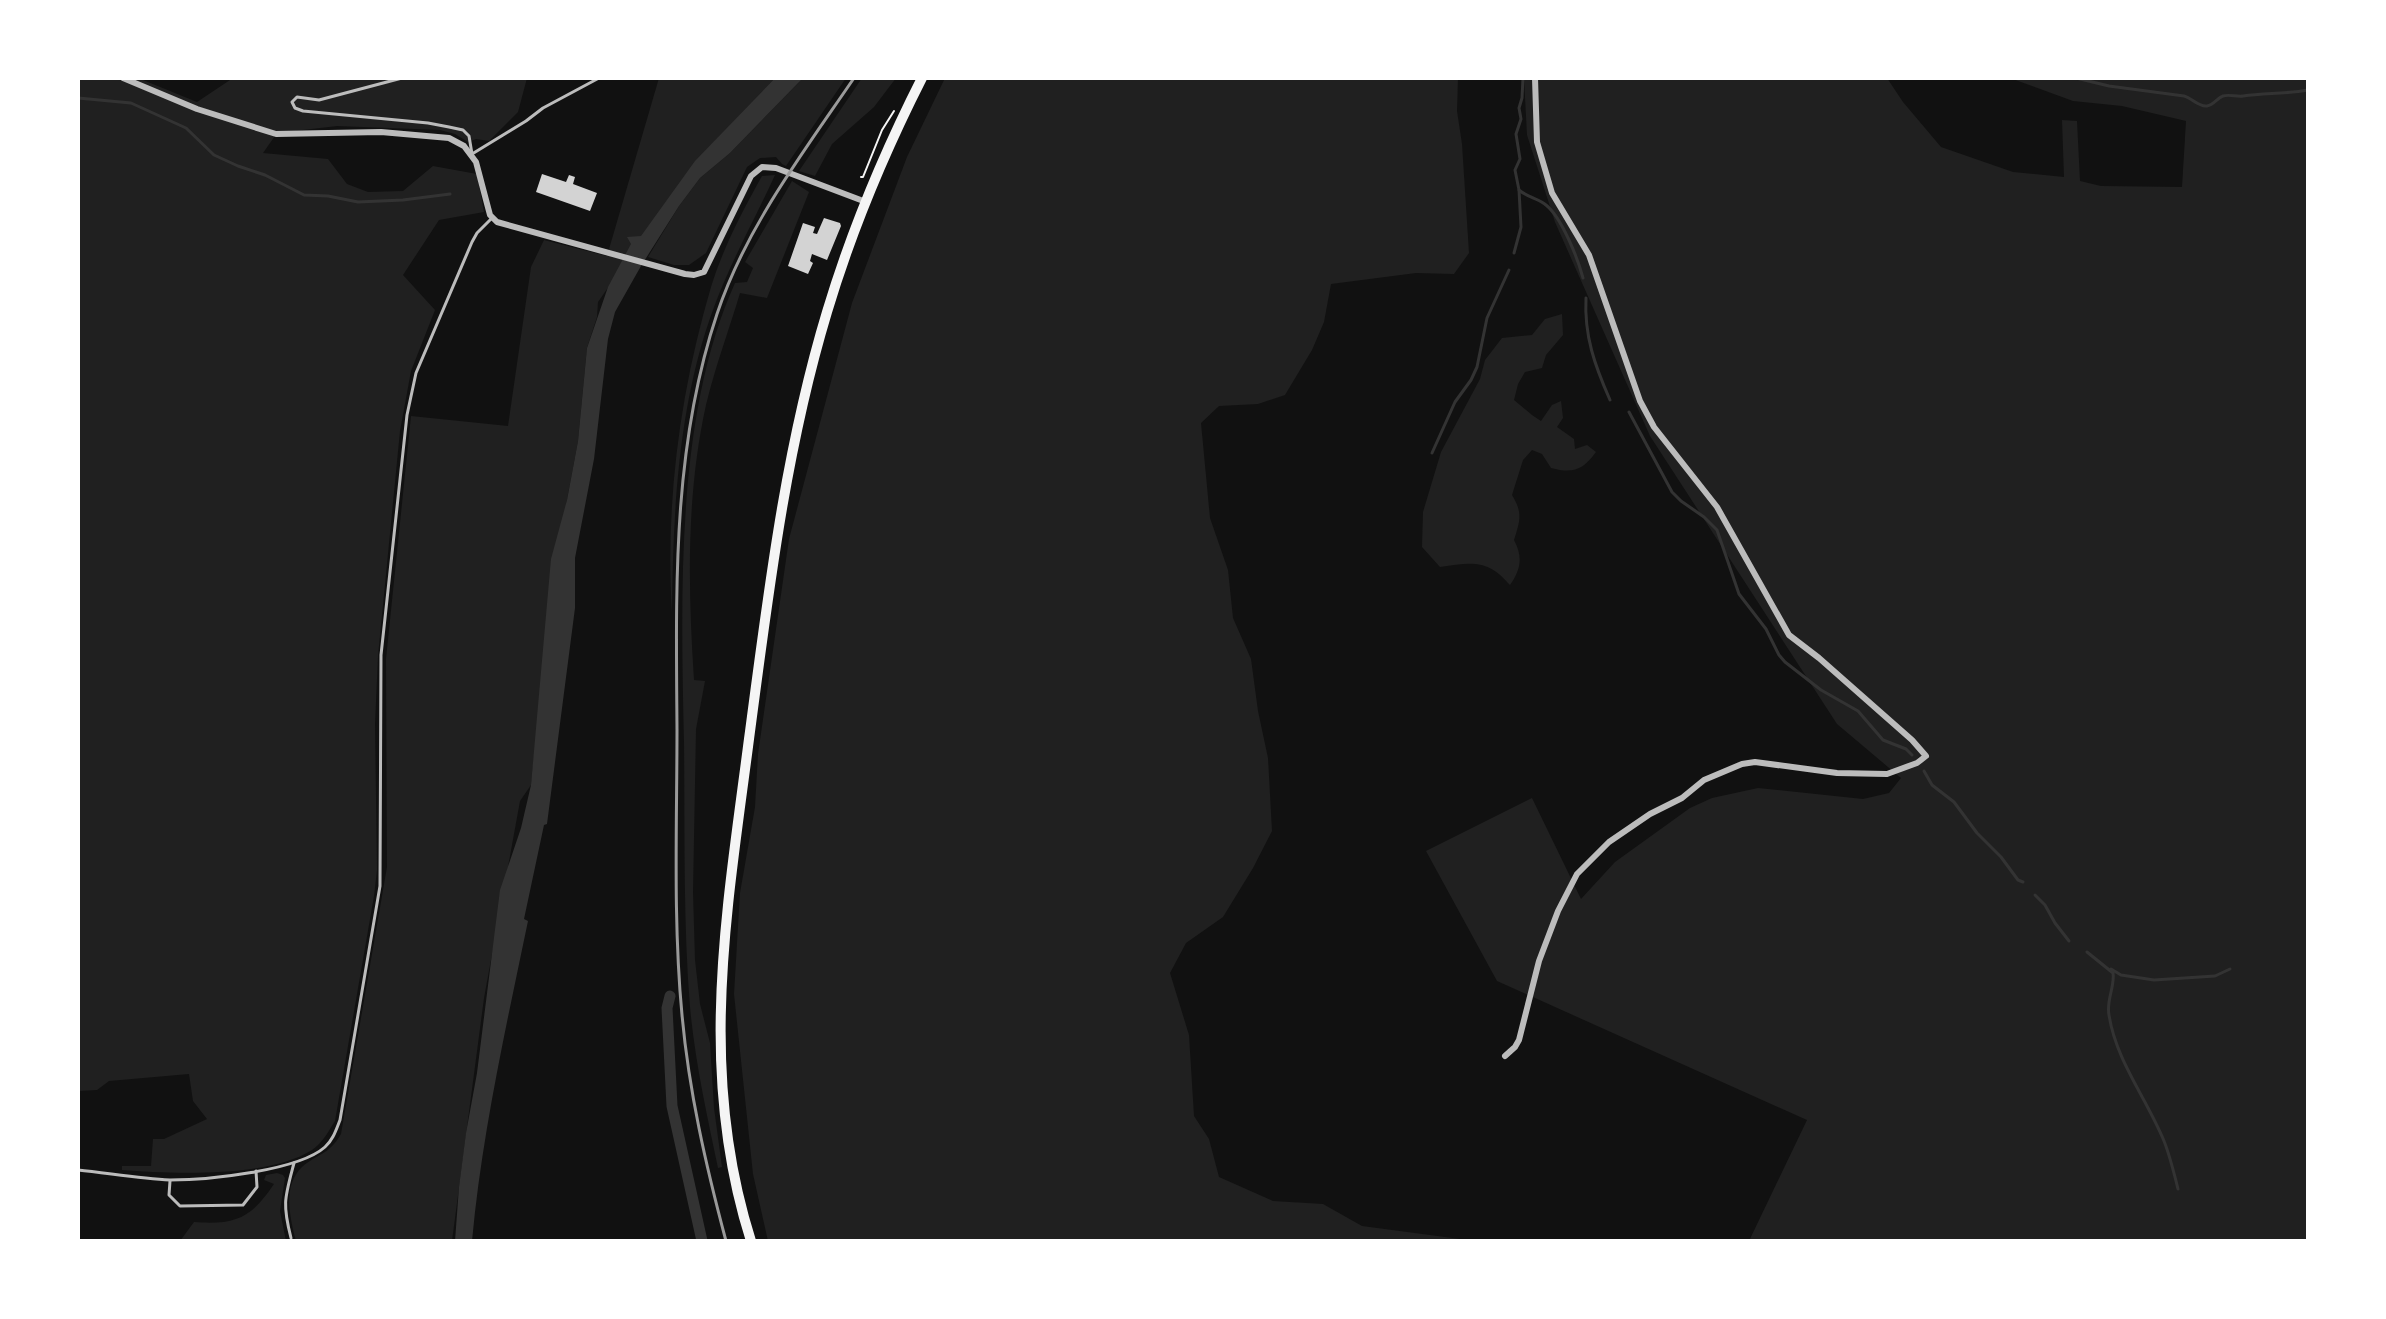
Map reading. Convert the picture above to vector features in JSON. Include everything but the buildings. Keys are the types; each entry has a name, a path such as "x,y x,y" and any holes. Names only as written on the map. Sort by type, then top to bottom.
{"main road":[{"path":"751,1241 735,1177 721,1081 720,990 728,896 769,592 794,450 826,315 866,202 922,78"}],"street":[{"path":"123,78 197,109 276,134 381,132 433,135 457,141 472,154 492,218 502,225 694,275 704,272 751,176 762,167 776,168 866,202"},
{"path":"1505,1056 1519,1040 1539,961 1570,886 1577,874 1609,842 1650,814 1682,798 1704,780 1742,764 1755,762 1837,773 1887,774 1917,763 1926,756 1831,668 1789,635 1717,507 1654,427 1640,401 1589,255 1552,193 1537,142 1535,78"}],"lane":[{"path":"402,78 319,100 297,97 292,102 295,108 303,111 428,123 463,130 469,136 472,154 543,108 599,78"},
{"path":"78,1170 171,1180 256,1171 294,1163 324,1148 335,1133 340,1120 380,886 381,655 407,415 416,373 472,242 492,218"},
{"path":"291,1238 284,1200 294,1163"},
{"path":"171,1180 169,1195 180,1206 243,1205 257,1187 256,1171"}],"path":[{"path":"861,177 884,125 898,104"}],"shaded area":[{"path":"78,78 138,78 197,102 233,78 527,78 518,112 489,141 476,139 468,142 440,130 337,126 277,133 263,153 328,159 347,184 368,192 403,191 433,166 477,174 484,212 439,220 403,275 435,310 411,371 400,431 378,656 375,724 377,870 374,896 335,1121 312,1150 271,1166 192,1173 122,1170 122,1166 151,1166 153,1139 164,1139 207,1119 193,1101 189,1074 109,1081 97,1090 78,1091"},
{"path":"659,78 775,78 697,160 598,302 597,317 587,348 578,441 567,500 531,785 520,801 484,998 452,1241 296,1241 289,1202 292,1183 302,1167 327,1150 341,1134 387,867 386,659 411,416 508,426 531,267 544,240 607,256"},
{"path":"775,78 803,78 730,153 700,178 679,206 615,312 608,339 594,459 575,558 575,608 547,824 544,825 524,919 528,921 488,1120 472,1241 455,1241 459,1187 500,890 521,828 531,785 551,559 567,500 578,441 587,348 608,287 631,244 627,237 641,236 695,161"},
{"path":"803,78 846,78 786,166 776,157 760,158 747,167 706,253 689,265 674,265 648,257 700,178 730,153"},
{"path":"862,78 896,78 874,107 832,144 815,176 799,171"},
{"path":"945,78 1458,78 1457,111 1469,253 1454,274 1416,273 1331,284 1324,322 1312,350 1285,395 1258,404 1219,406 1201,423 1210,518 1228,570 1233,618 1251,659 1268,758 1272,831 1223,917 1186,943 1170,973 1189,1035 1194,1116 1209,1139 1219,1177 1273,1201 1323,1204 1362,1226 1475,1241 768,1241 753,1174 734,994 740,893 755,807 758,754 789,539 852,303 907,157"},
{"path":"1524,78 1887,78 1941,147 2013,172 2064,177 2062,120 2077,121 2080,181 2101,186 2182,187 2186,121 2122,106 2073,101 2010,78 2308,78 2308,1241 1749,1241 1807,1120 1497,981 1426,851 1532,798 1581,899 1615,862 1690,808 1712,798 1758,788 1863,799 1889,793 1901,778 1837,724 1650,436 1555,222 1527,135"},
{"path":"775,175 714,307 692,381 676,497 672,613 671,531 677,448 700,327 716,273 740,217 762,176"},
{"path":"792,181 809,192 767,298 740,293 706,405 692,507 690,576 694,680 705,681 696,729 695,960 700,1004 710,1043 722,1167 718,1168 695,1048 688,974 682,628 686,508 701,390 715,335 735,283 747,282 753,268 745,262"},
{"path":"1562,314 1563,335 1546,355 1542,368 1525,372 1514,400 1541,421 1552,405 1561,401 1563,418 1557,427 1574,439 1575,449 1587,445 1596,452 1582,467 1565,471 1551,468 1542,454 1532,450 1523,460 1512,495 1519,512 1514,540 1520,563 1510,585 1494,571 1479,564 1440,567 1422,547 1423,512 1441,452 1480,379 1485,360 1502,338 1532,335 1545,319"},
{"path":"277,1173 285,1178 280,1211 286,1241 180,1241 194,1222 221,1222 250,1212 274,1184 264,1180 266,1175"}],"waterway":[{"path":"1523,78 1519,108 1521,119 1516,134 1520,159 1515,170 1519,190 1543,203 1558,219 1583,278"},
{"path":"2076,78 2109,86 2184,96 2204,106 2225,95 2308,90"},
{"path":"78,98 131,103 186,128 214,155 265,175 304,195 358,202 450,194"},
{"path":"1514,253 1521,227 1519,190"},
{"path":"1432,453 1455,402 1477,367 1487,318 1509,270"},
{"path":"1586,298 1592,350 1610,400"},
{"path":"1629,412 1672,492 1717,530 1739,594 1766,629 1779,655 1821,690 1858,711 1883,740 1906,749 1912,755"},
{"path":"1924,771 1932,785 1954,802 1977,833 2023,882"},
{"path":"2035,895 2069,941"},
{"path":"2087,952 2113,973 2108,1009 2113,1032 2125,1064 2164,1141 2178,1189"},
{"path":"2111,969 2121,975 2154,980 2215,976 2230,969"},
{"path":"670,996 667,1008 672,1106 702,1241"}],"railway":[{"path":"726,1241 694,1101 685,1044 677,944 676,624 684,467 702,365 729,282 777,192 854,78"}]}
